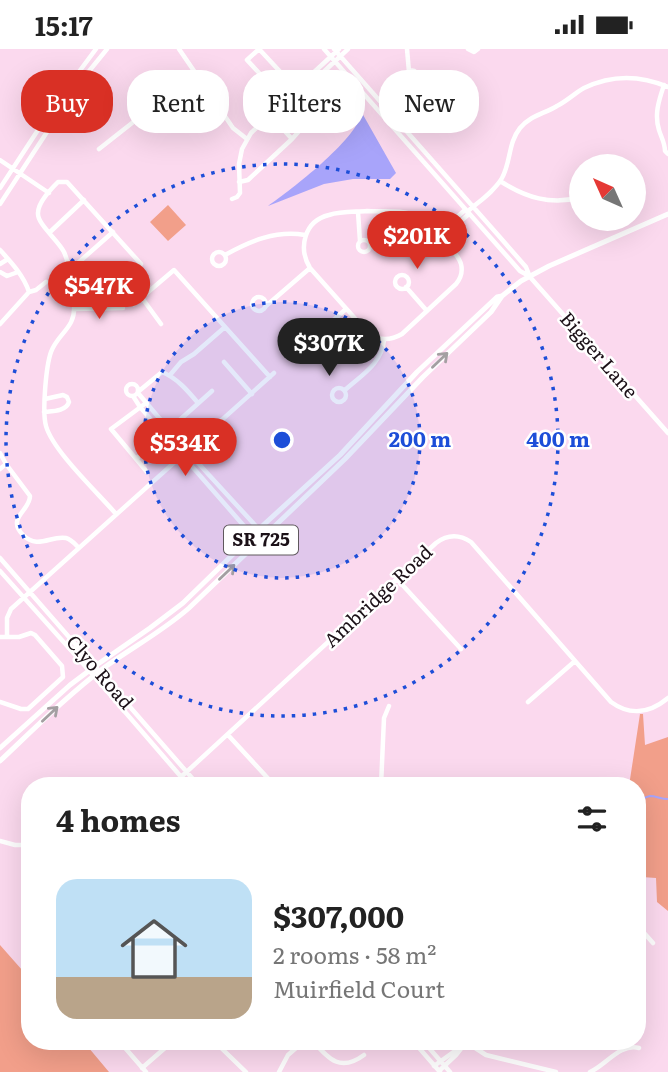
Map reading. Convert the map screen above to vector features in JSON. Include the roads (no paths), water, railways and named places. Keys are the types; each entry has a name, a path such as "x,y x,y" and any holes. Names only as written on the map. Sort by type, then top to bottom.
{"main road":[{"name":"SR 725","path":"0,748 89,670 98,668 180,617 491,311 502,296 521,281 668,214"},
{"name":"SR 725","path":"0,761 94,676 98,668 183,603 259,529 343,457 435,354 497,297 502,296"},
{"path":"401,389 406,395"},
{"path":"12,737 18,744"}],"street":[{"path":"0,188 55,104 96,49"},
{"path":"0,204 78,86 107,49"},
{"path":"179,49 194,70"},
{"path":"256,70 247,60 259,49 279,70"},
{"path":"324,49 520,271 530,277"},
{"path":"324,70 338,52 348,49"},
{"path":"407,49 409,70"},
{"path":"468,49 474,52 478,49"},
{"path":"338,52 526,267 530,277"},
{"path":"440,236 500,181 506,170 515,135 524,124 586,88 605,81 635,78 666,86 657,115 659,129 666,143 665,151 668,153"},
{"path":"229,122 247,139"},
{"path":"99,149 127,126"},
{"path":"232,199 240,193 240,155 252,133"},
{"path":"286,133 292,139"},
{"path":"239,182 248,180 297,133"},
{"path":"0,160 49,193"},
{"path":"500,181 523,195 541,200 569,199"},
{"path":"116,514 55,445 47,430 44,412 50,355 70,327 75,309 70,269 63,251 40,222 37,212 41,203 58,182 70,184 141,264"},
{"path":"50,232 84,200"},
{"path":"358,212 360,241"},
{"path":"358,212 411,214 422,218 460,262 461,276 456,284 402,334 391,339 376,338 368,333 310,268 304,255 305,235 316,221 325,216 358,212"},
{"path":"70,269 113,232"},
{"path":"225,255 267,237 305,235"},
{"path":"0,250 25,281 29,292"},
{"path":"0,264 8,259"},
{"path":"266,306 310,268"},
{"path":"7,636 7,618 11,609 23,597 272,375 174,270 134,305"},
{"path":"0,272 7,277 18,272"},
{"name":"Bigger Lane","path":"530,277 668,433"},
{"path":"0,323 29,292 46,282"},
{"path":"406,287 427,311"},
{"path":"142,298 161,324"},
{"path":"75,309 123,309"},
{"path":"305,345 346,309"},
{"path":"170,375 181,362 225,327"},
{"path":"345,390 378,360 384,340"},
{"path":"223,362 252,394"},
{"path":"137,393 160,372 170,375 198,403"},
{"path":"136,459 212,391"},
{"path":"137,393 265,536"},
{"path":"137,393 140,407 258,542"},
{"path":"44,412 60,410 68,406 69,402 65,395 45,399"},
{"path":"146,403 111,429 147,472"},
{"path":"1,456 30,496 29,503 17,521 23,535 32,541 41,542 66,538 79,548"},
{"path":"0,469 6,464"},
{"name":"Ambridge Road","path":"181,777 440,540 453,535 471,542 607,698 622,709 636,711 660,705 668,698"},
{"name":"Clyo Road","path":"0,558 192,777"},
{"name":"Clyo Road","path":"0,571 181,777"},
{"path":"397,579 461,649"},
{"path":"0,615 7,618"},
{"path":"0,637 19,637 31,633 35,635 62,666 64,673 63,677 28,709 0,702"},
{"path":"528,702 575,661"},
{"path":"381,777 384,718 389,706"},
{"path":"228,735 267,777"},
{"path":"0,841 21,845"},
{"path":"646,935 653,943"},
{"path":"127,1050 144,1070 164,1050"},
{"path":"223,1050 246,1072"},
{"path":"279,1072 294,1050"},
{"path":"320,1050 331,1063 347,1069 354,1066 364,1055"},
{"path":"421,1050 439,1071 442,1064 457,1050"},
{"path":"430,1050 450,1072"},
{"path":"477,1050 486,1055 556,1072"},
{"path":"590,1072 623,1050"},
{"path":"434,1066 442,1064"}],"waterway":[{"path":"646,797 668,799"}]}
